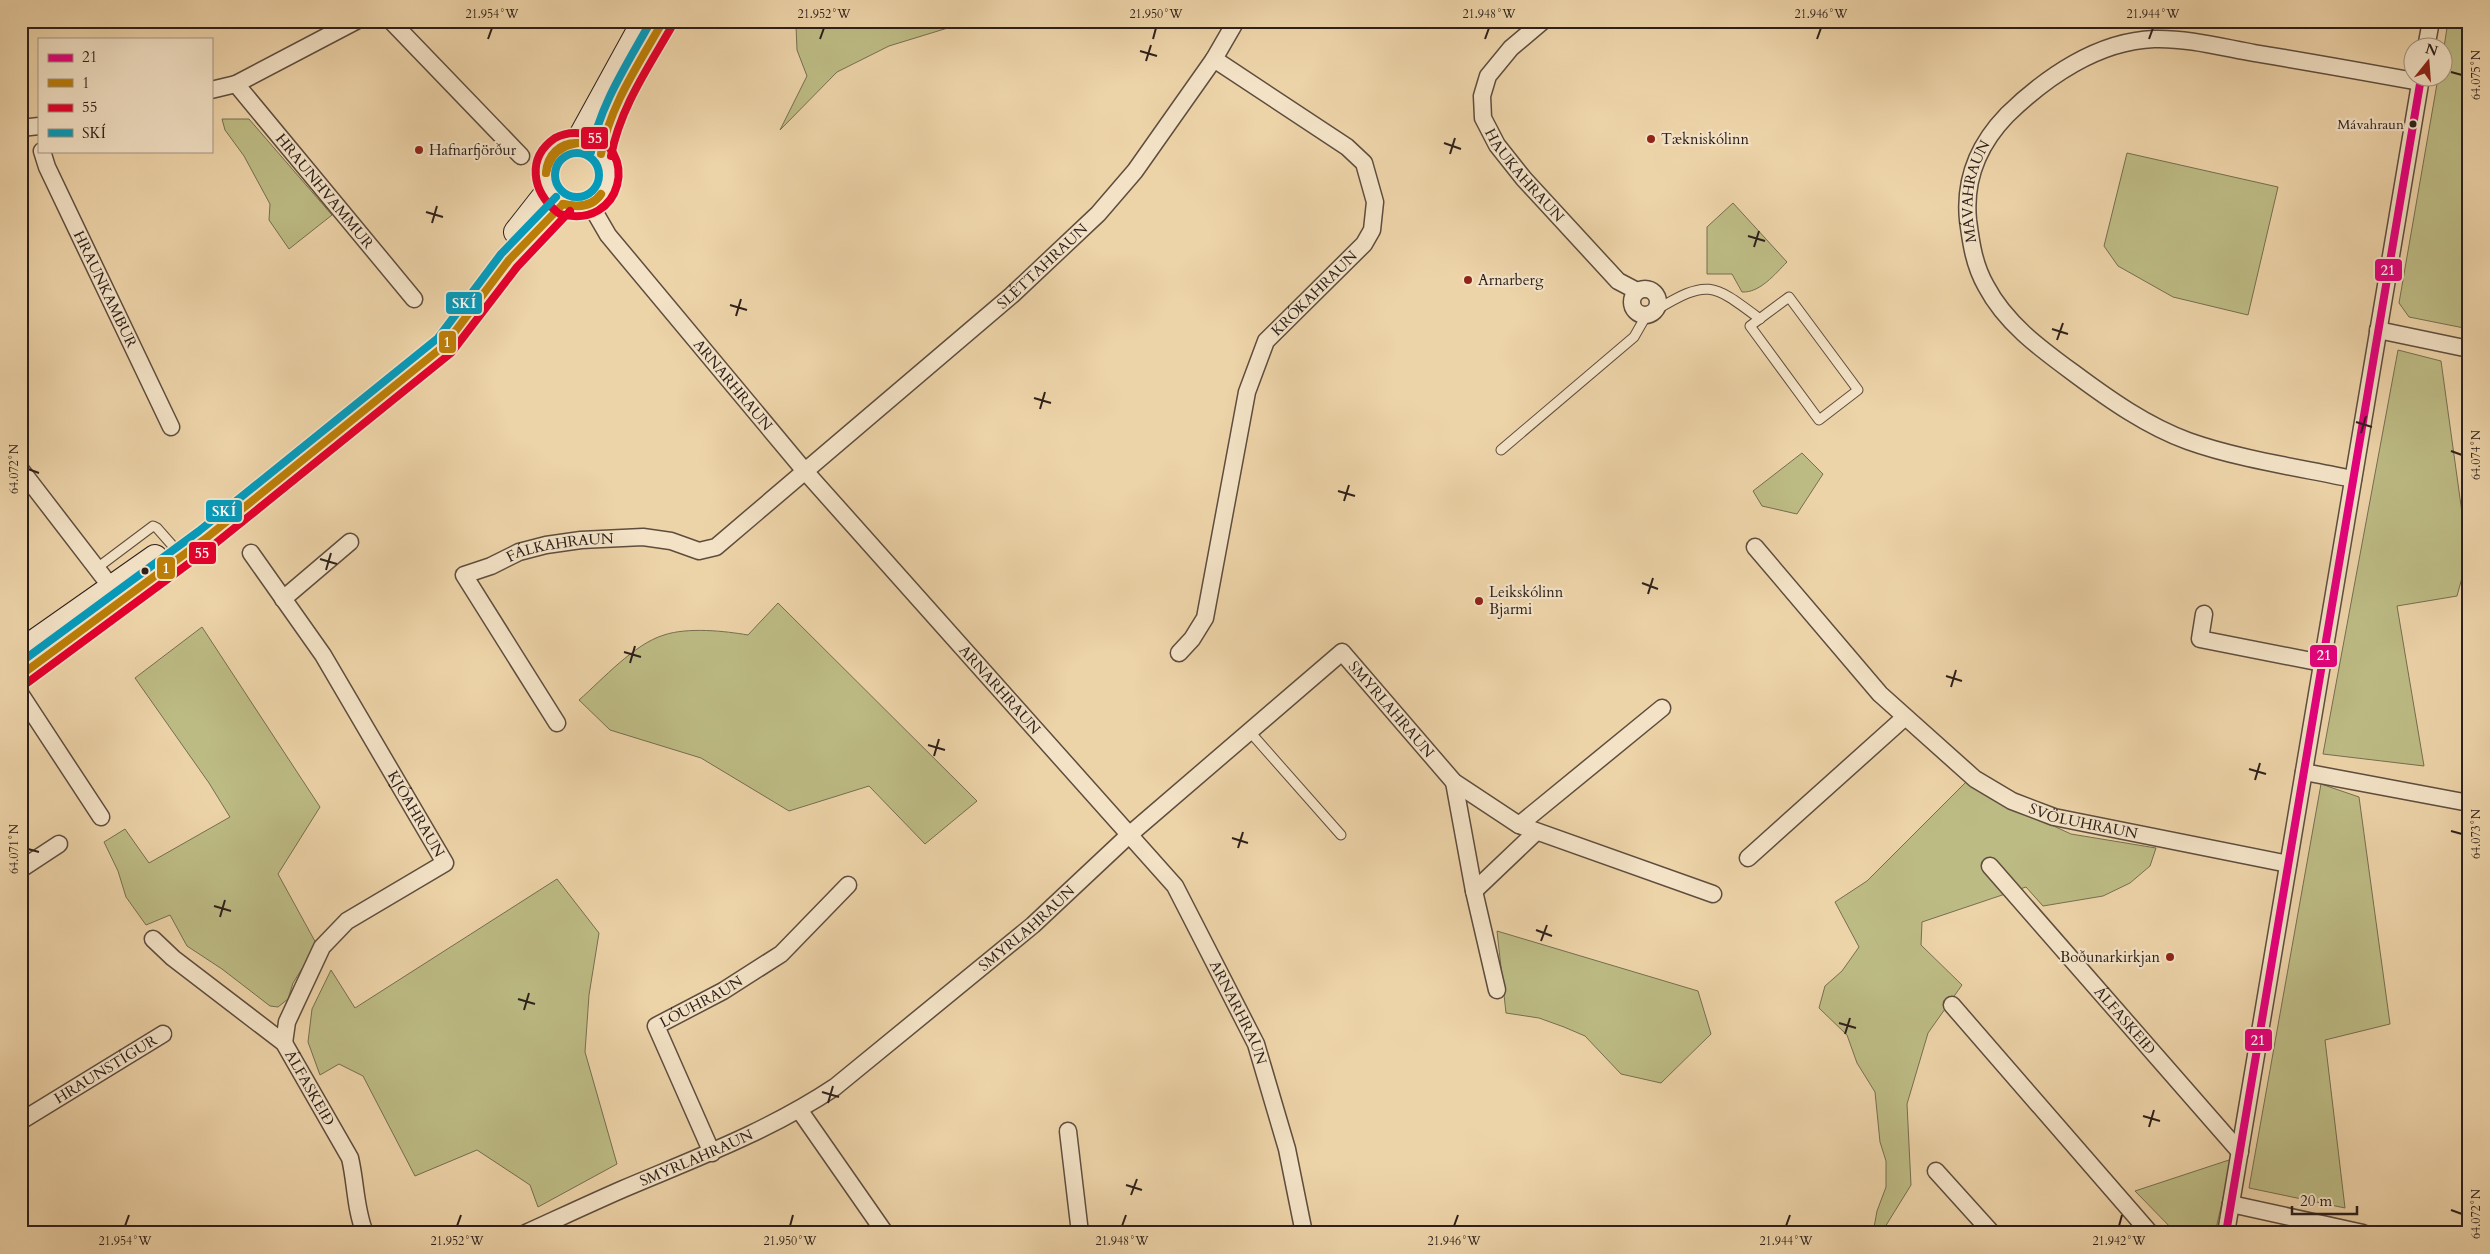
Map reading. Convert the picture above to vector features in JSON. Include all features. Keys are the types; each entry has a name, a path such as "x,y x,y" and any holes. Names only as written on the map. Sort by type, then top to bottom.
{"main road":[{"path":"577,143 644,21"},
{"path":"601,154 602,142 613,113 663,21"},
{"path":"577,143 591,146 601,154 607,164 608,180 600,197 590,204 574,207 556,197 545,178 549,159 565,145 577,143"},
{"path":"21,675 172,545 235,499 434,338 556,197"},
{"path":"21,651 117,594 212,534 445,345 556,197"}],"street":[{"path":"212,90 236,84 356,21"},
{"path":"391,21 521,156"},
{"name":"SLÉTTAHRAUN","path":"804,470 1012,295 1098,214 1135,171 1214,59 1236,21"},
{"name":"HAUKAHRAUN","path":"1543,21 1512,48 1488,76 1482,96 1483,118 1496,145 1524,180 1618,281 1637,291 1646,289 1656,294 1658,300 1651,313"},
{"path":"2427,38 2430,21"},
{"name":"MÁVAHRAUN","path":"2353,479 2188,441 2147,421 2105,396 2044,353 2024,336 2004,311 1987,288 1979,270 1971,247 1967,208 1968,181 1982,150 2000,123 2021,102 2074,63 2099,52 2132,42 2154,39 2198,43 2402,77"},
{"name":"KRÓKAHRAUN","path":"1179,653 1192,639 1205,618 1247,392 1255,366 1266,341 1364,244 1372,230 1375,202 1364,162 1347,147 1214,59"},
{"name":"HRAUNHVAMMUR","path":"236,84 414,299"},
{"path":"2226,1233 2420,88"},
{"name":"HRAUNKAMBUR","path":"42,152 171,427"},
{"name":"ARNARHRAUN","path":"590,204 608,235 804,470 1175,886 1256,1044 1287,1149 1304,1233"},
{"path":"2378,330 2469,349"},
{"path":"21,470 117,594"},
{"name":"FÁLKAHRAUN","path":"557,723 464,575 491,566 519,552 546,545 581,540 644,537 671,540 699,551 716,547 804,470"},
{"path":"283,599 350,542"},
{"name":"SVÖLUHRAUN","path":"1755,547 1880,694 1904,718 1975,779 2012,801 2054,817 2288,864"},
{"name":"KJÓAHRAUN","path":"250,554 323,655 445,864 347,921 322,947 287,1022 284,1043"},
{"path":"2204,614 2200,639 2322,663"},
{"name":"SMYRLAHRAUN","path":"526,1233 623,1189 712,1153 800,1111 835,1087 1033,925 1129,835 1342,652 1454,782 1519,825 1713,894"},
{"path":"21,695 101,817"},
{"path":"1519,825 1662,708"},
{"path":"1748,858 1904,718"},
{"path":"2304,772 2469,802"},
{"path":"1454,782 1474,891 1497,990"},
{"path":"1474,891 1536,832"},
{"path":"21,869 58,844"},
{"name":"ÁLFASKEIÐ","path":"1990,866 2240,1152"},
{"name":"LÓUHRAUN","path":"712,1153 656,1026 723,990 781,954 848,885"},
{"name":"ÁLFASKEIÐ","path":"153,939 173,958 250,1015 284,1043 350,1158 355,1177 361,1224 365,1233"},
{"path":"1952,1005 2150,1233"},
{"name":"HRAUNSTÍGUR","path":"21,1121 163,1034"},
{"path":"800,1111 885,1233"},
{"path":"1068,1131 1080,1233"},
{"path":"1936,1171 1992,1233"},
{"path":"2231,1204 2363,1233"}],"lane":[{"path":"642,60 670,21"},
{"path":"1501,450 1634,337 1651,313 1692,290 1713,289 1738,302 1760,319"},
{"path":"1789,297 1858,390 1819,420 1750,326 1760,319 1789,297"},
{"path":"97,568 153,526 172,545"},
{"path":"1250,732 1341,835"}],"shaded area":[{"path":"793,21 963,21 964,23 889,46 837,72 780,130 807,76 797,50 796,26"},
{"path":"2448,21 2469,21 2469,329 2409,317 2399,303 2436,88 2452,88 2452,38 2445,38"},
{"path":"222,119 249,119 332,215 289,249 269,220 270,204 244,156 225,130"},
{"path":"2127,153 2278,187 2248,315 2173,297 2118,266 2104,246"},
{"path":"1733,203 1787,262 1761,286 1742,292 1732,274 1707,274 1707,227"},
{"path":"2398,350 2441,361 2468,556 2457,596 2397,606 2424,766 2323,754"},
{"path":"1802,453 1823,474 1797,514 1762,506 1753,491"},
{"path":"778,603 977,801 925,844 869,786 789,811 701,758 610,730 579,700 630,654 653,640 664,635 695,630 748,635"},
{"path":"202,627 320,807 278,874 317,945 293,983 288,999 278,1007 270,1006 222,969 187,946 170,915 146,925 126,897 118,871 104,842 125,829 149,863 230,817 209,783 135,678"},
{"path":"1968,780 1982,793 2071,834 2156,848 2150,866 2130,883 2103,896 2043,906 2026,887 1922,922 1921,945 1962,985 1928,1033 1907,1104 1911,1185 1885,1227 1880,1233 1873,1233 1877,1211 1886,1187 1886,1161 1880,1142 1875,1092 1857,1063 1847,1035 1819,1008 1825,986 1842,971 1859,947 1835,902 1867,881"},
{"path":"2321,784 2359,797 2390,1024 2325,1040 2345,1208 2249,1188"},
{"path":"557,879 599,933 589,995 585,1052 617,1164 538,1207 530,1185 477,1150 415,1176 363,1076 339,1064 320,1075 308,1042 312,1009 331,970 355,1008"},
{"path":"1497,931 1698,991 1711,1034 1661,1083 1621,1074 1585,1036 1539,1018 1506,1013"},
{"path":"2232,1159 2215,1233 2176,1233 2135,1191"}],"transit line":[{"name":"SKÍ","path":"591,152 595,134 608,101 624,68 651,21"},
{"name":"1","path":"601,154 605,136 618,102 663,21"},
{"name":"55","path":"611,156 615,138 628,105 672,26"},
{"name":"21","path":"2226,1233 2419,88"},
{"name":"55","path":"557,212 549,204 538,185 536,165 540,155 555,138 566,134 585,134 603,142 614,154 618,169 617,185 610,199 598,210 581,216 560,214"},
{"name":"1","path":"546,173 552,155 560,147 571,143 578,143"},
{"name":"1","path":"546,173 550,161 557,152 566,146 578,143"},
{"name":"SKÍ","path":"577,153 589,157 595,163 599,175 595,187 589,193 577,197 565,193 559,187 555,175 559,163 565,157 577,153"},
{"name":"1","path":"563,204 574,206 589,204 601,194"},
{"name":"1","path":"563,204 584,206 593,202 601,194"},
{"name":"SKÍ","path":"21,662 199,531 438,338 501,254 556,197"},
{"name":"1","path":"21,675 205,539 445,345 509,260 563,204"},
{"name":"55","path":"27,683 211,547 451,353 517,267 570,211"}],"place":[{"name":"Mávahraun","path":"2413,124"},
{"name":"Tækniskólinn","path":"1651,139"},
{"name":"Hafnarfjörður","path":"419,150"},
{"name":"Arnarberg","path":"1468,280"},
{"name":"Leikskólinn Bjarmi","path":"1479,601"},
{"name":"Boðunarkirkjan","path":"2170,957"}]}
